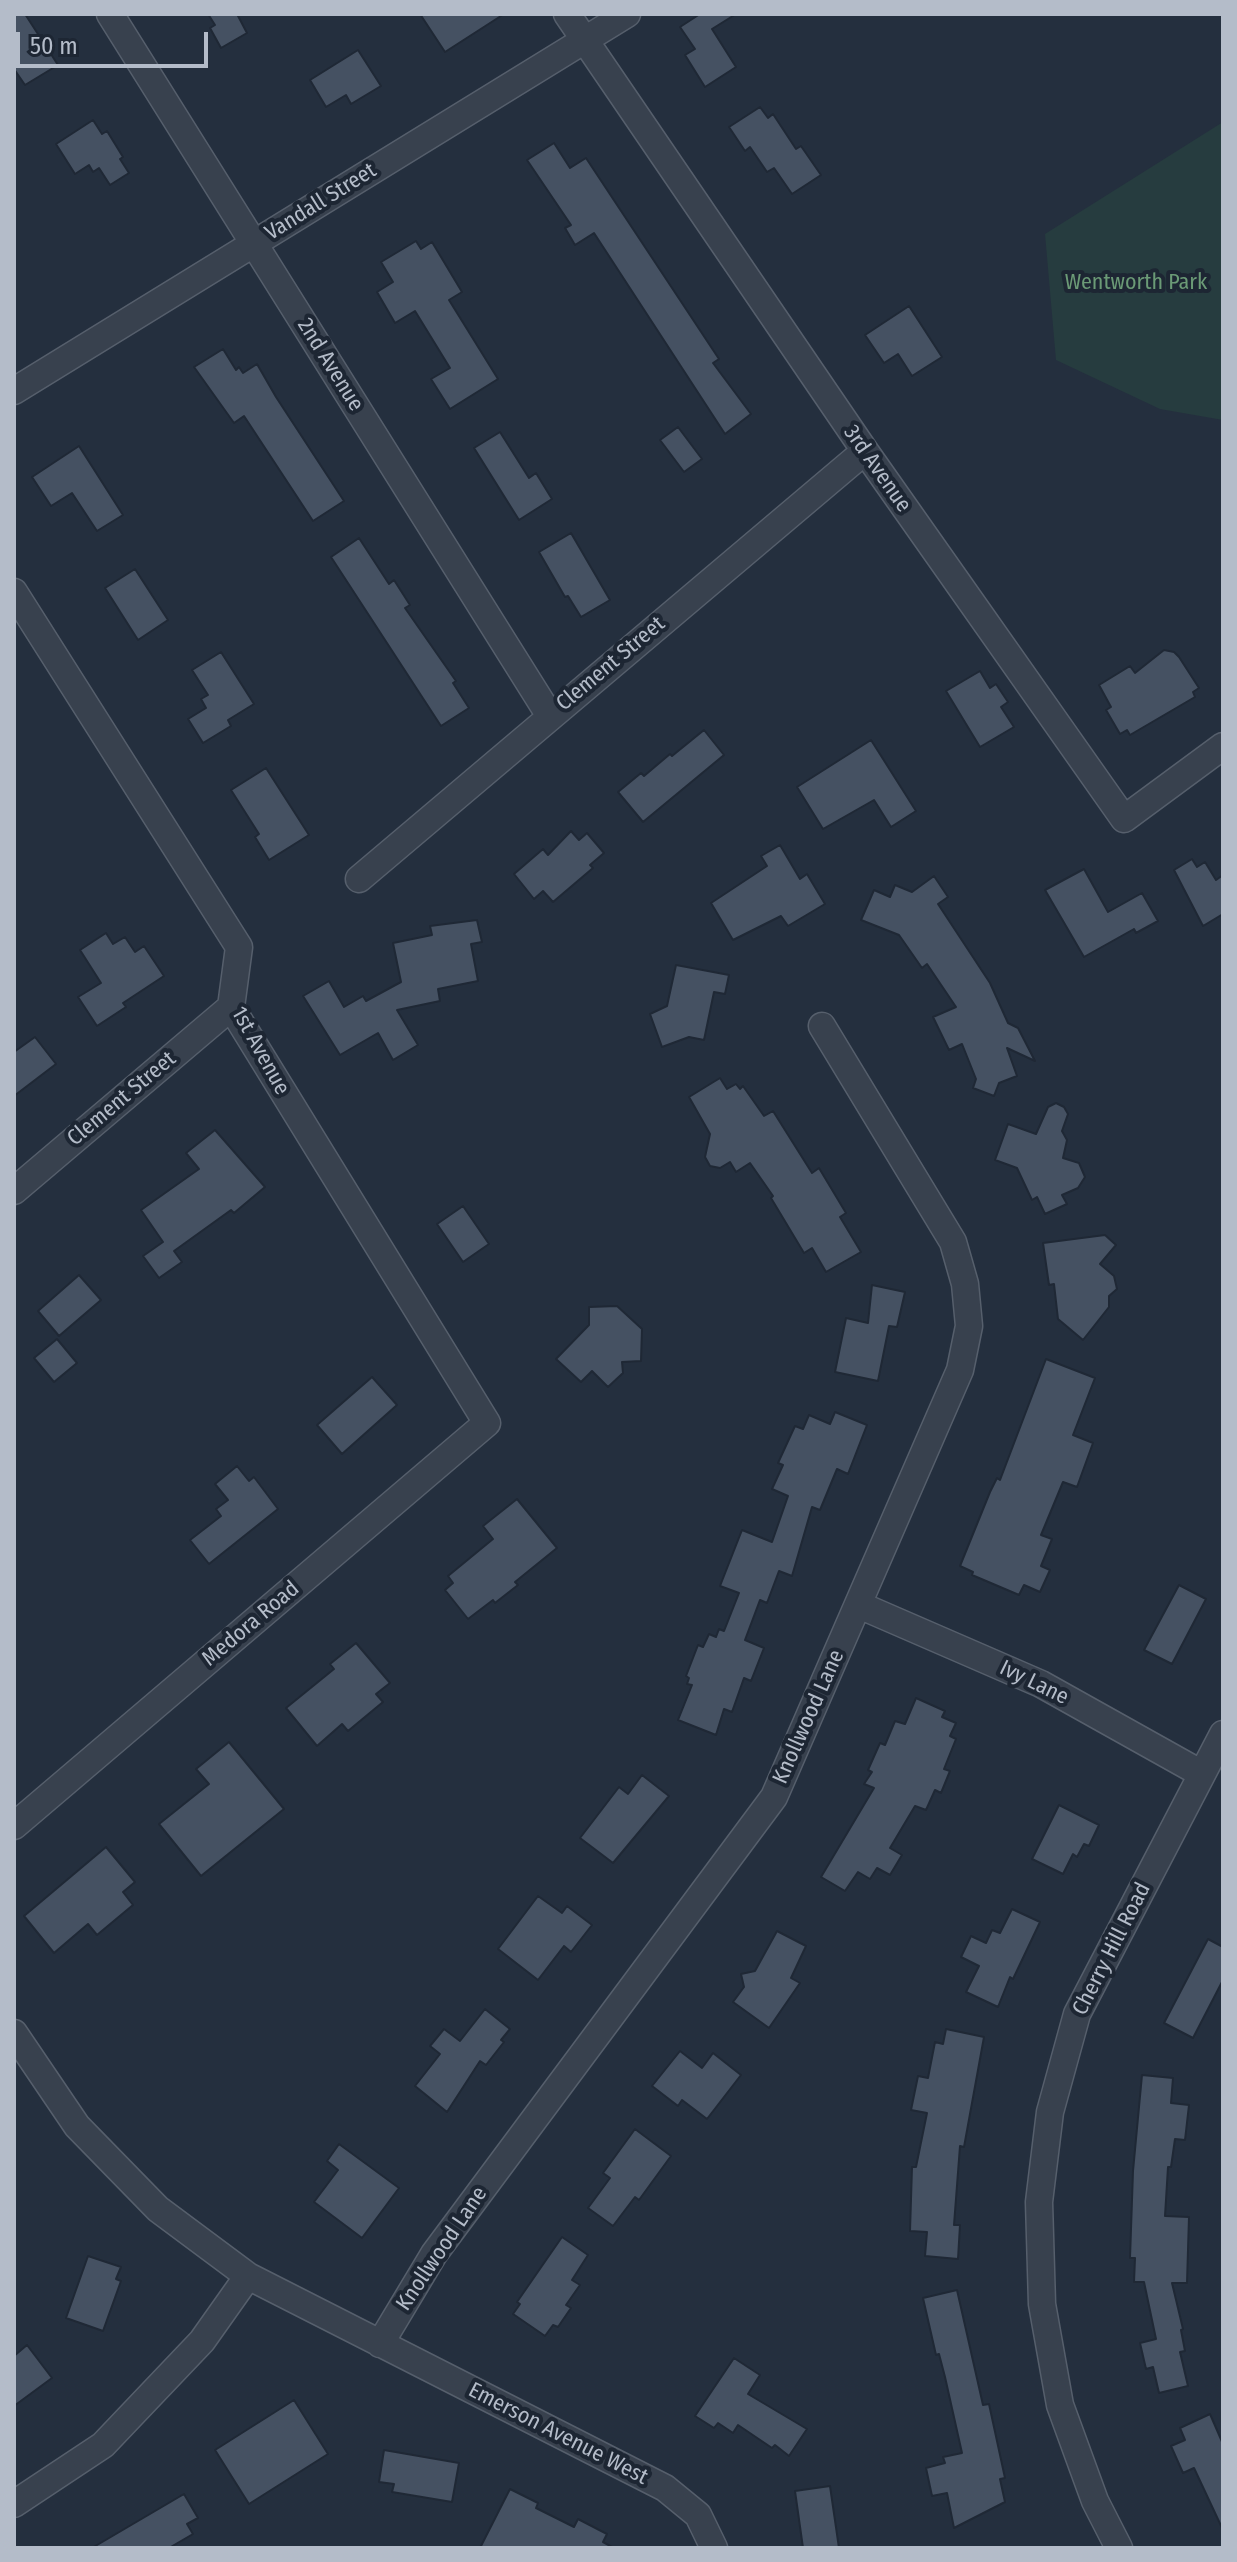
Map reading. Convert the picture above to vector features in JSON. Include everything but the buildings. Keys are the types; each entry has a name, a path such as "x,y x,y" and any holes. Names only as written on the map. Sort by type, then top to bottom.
{"street":[{"name":"2nd Avenue","path":"110,14 550,716"},
{"name":"3rd Avenue","path":"567,14 865,451 1124,819 1223,746"},
{"name":"Vandall Street","path":"14,391 627,14"},
{"name":"Clement Street","path":"359,879 865,451"},
{"name":"1st Avenue","path":"17,603 239,947 231,1007 487,1423"},
{"name":"Clement Street","path":"14,1191 231,1007"},
{"name":"Knollwood Lane","path":"380,2344 434,2254 774,1797 953,1391 969,1326 965,1284 953,1242 822,1026"},
{"name":"Medora Road","path":"14,1826 487,1423"},
{"name":"Ivy Lane","path":"859,1605 1041,1684 1202,1774"},
{"name":"Cherry Hill Road","path":"1119,2548 1095,2501 1060,2405 1042,2304 1039,2202 1050,2112 1077,2014 1223,1734"},
{"path":"14,2033 77,2126 158,2209 248,2276 202,2341 103,2445 14,2504"},
{"name":"Emerson Avenue West","path":"248,2276 665,2488 698,2515 714,2548"}],"green space":[{"name":"Wentworth Park","path":"1223,122 1223,420 1160,409 1056,360 1045,234"}]}
